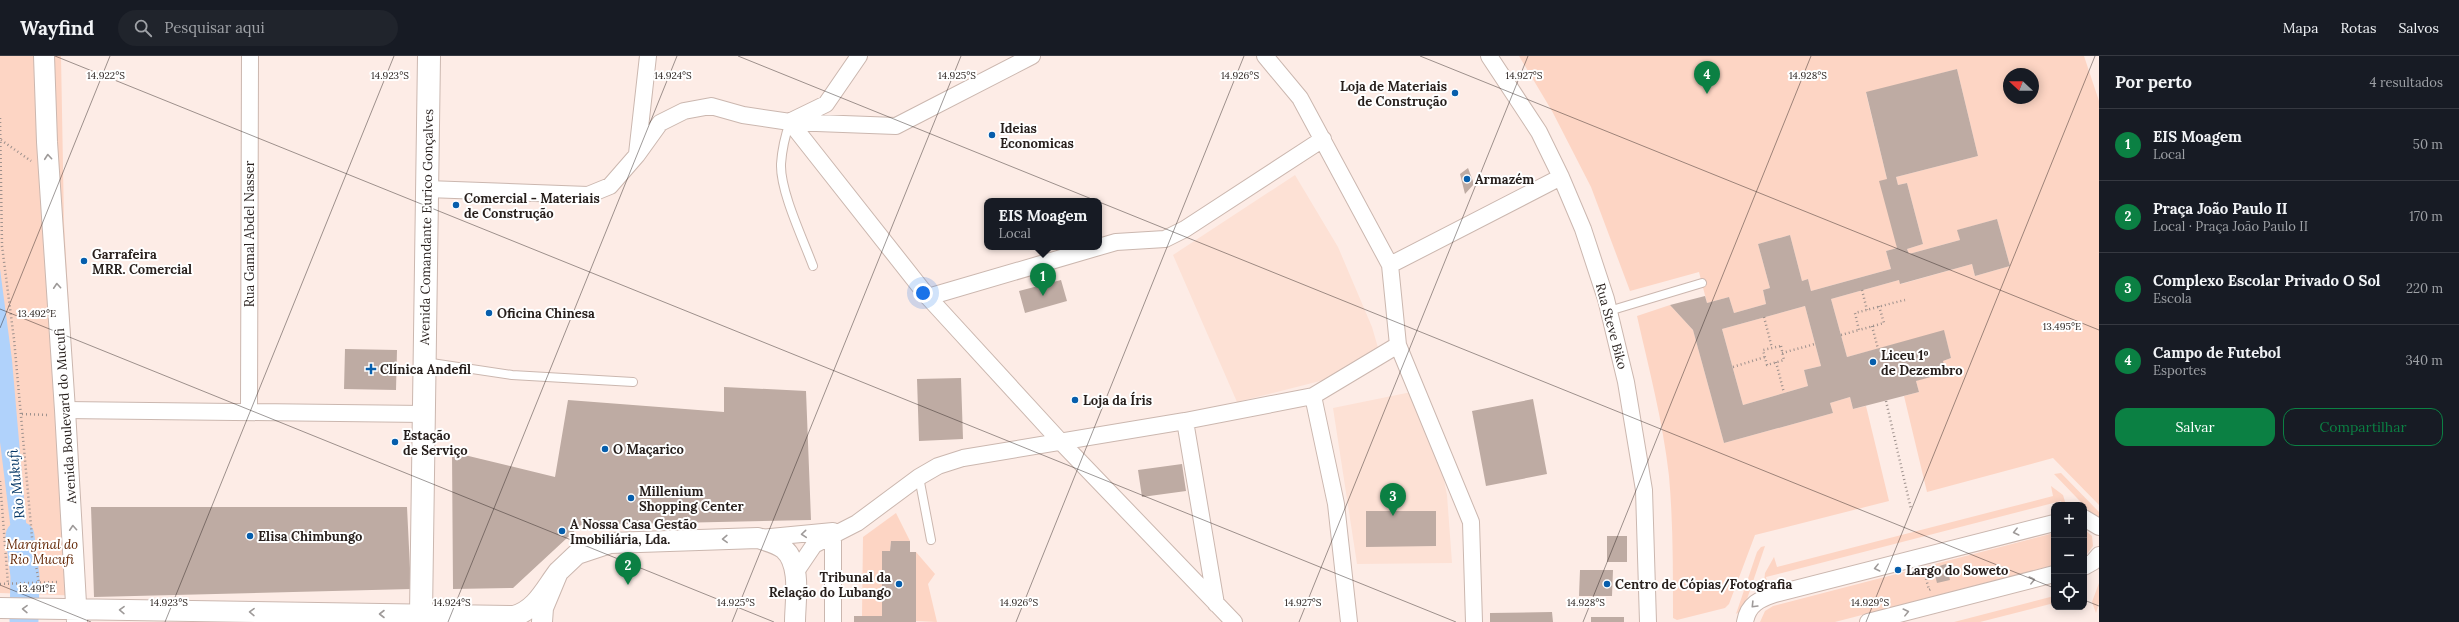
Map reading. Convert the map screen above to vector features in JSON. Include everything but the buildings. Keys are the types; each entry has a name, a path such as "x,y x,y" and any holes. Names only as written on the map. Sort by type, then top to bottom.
{"main road":[{"name":"Avenida Comandante Eurico Gonçalves","path":"420,619 429,56"}],"street":[{"name":"Avenida Boulevard do Mucufi","path":"44,56 57,412 77,615"},
{"name":"Rua Gamal Abdel Nasser","path":"249,412 250,56"},
{"path":"637,155 648,56"},
{"path":"790,122 826,104 859,56"},
{"path":"427,189 588,195 610,186 637,155 660,123 684,111 711,106 743,115 790,122 896,126 1032,56"},
{"path":"1265,56 1300,98 1390,265 1398,345 1472,522 1474,622"},
{"name":"Rua Steve Biko","path":"1489,56 1539,132 1561,177 1583,229 1609,311 1626,382 1644,490 1648,622"},
{"path":"790,122 928,297 1060,441 1234,622"},
{"path":"1102,246 1116,242 1165,239 1185,229 1323,139"},
{"path":"1390,265 1561,177"},
{"path":"928,297 1089,250"},
{"path":"795,573 814,545 857,523 919,477 938,466 963,458 1185,421 1313,396 1398,345"},
{"path":"1313,396 1336,504 1349,622"},
{"path":"57,412 424,414"},
{"path":"1185,421 1216,604"},
{"path":"2087,520 2099,528"},
{"path":"1746,622 1750,607 1761,599 1775,594 2051,524"},
{"path":"0,608 50,609 77,615 420,619 493,616 524,613 534,606 558,572 577,554 610,543 758,538 838,533"},
{"path":"833,622 838,533"},
{"path":"758,538 784,549 790,558 795,573 795,622"},
{"path":"2087,565 2093,562 2099,555"},
{"path":"542,622 543,608 558,572"},
{"path":"1868,622 2051,575"}],"lane":[{"path":"790,122 784,140 782,159 784,184 813,266"},
{"path":"1609,311 1702,283"},
{"path":"425,362 512,375 633,382"},
{"path":"919,477 931,540"}],"path":[{"path":"0,118 2,246 22,414 33,548 39,583"},
{"path":"1,139 31,162"},
{"path":"1862,290 1867,310"},
{"path":"1859,330 1855,313 1905,300"},
{"path":"1841,335 1884,323 1880,306"},
{"path":"1764,317 1772,348"},
{"path":"1872,326 1878,349"},
{"path":"1782,353 1815,344"},
{"path":"1781,346 1784,360 1767,364 1763,350 1772,348 1781,346"},
{"path":"1733,367 1765,357"},
{"path":"1776,362 1784,394"},
{"path":"1886,401 1911,509"},
{"path":"22,414 57,412"},
{"path":"0,481 8,584"},
{"path":"1923,567 1929,590 1936,588"},
{"path":"0,584 57,583"}],"shaded area":[{"path":"1295,175 1338,247 1372,327 1383,365 1237,402 1173,255"},
{"path":"1426,389 1447,495 1452,563 1357,564 1333,408"}],"green space":[{"name":"Marginal do Rio Mucufi","path":"0,56 61,56 64,223 86,596 0,593"},
{"name":"Liceu 1º de Dezembro","path":"1519,56 2084,56 2099,101 2099,505 2053,458 1927,492 1904,396 1919,392 1916,381 1937,371 1943,361 1951,358 1944,331 1847,357 1831,299 1899,280 1901,284 1972,264 1975,276 2010,266 1997,219 1958,230 1960,240 1909,254 1907,249 1923,244 1907,183 1898,185 1896,177 1978,156 1957,69 1866,93 1887,179 1897,248 1886,251 1891,269 1811,291 1808,279 1802,281 1790,235 1758,244 1770,288 1763,290 1766,304 1734,313 1729,297 1707,303 1699,272 1630,291 1591,187 1552,111"},
{"path":"1670,305 1693,330 1724,443 1833,413 1830,403 1850,397 1853,409 1866,406 1889,501 1755,535 1729,604 1725,608 1677,620 1673,618 1673,561 1669,476 1655,396 1637,316"},
{"path":"1805,306 1821,366 1804,370 1808,386 1743,405 1722,329"},
{"path":"2061,473 2099,512 2099,521 2087,508 2087,502 2081,502 2054,474"},
{"path":"2051,486 2063,495 2065,502 2051,502 2051,504 1766,577 1768,586 1764,583 1765,573 1774,557 1777,567 2053,496"},
{"path":"896,513 910,541 891,541 890,551 882,552 882,616 862,616 863,537"},
{"path":"2087,532 2092,536 2093,546 2087,554"},
{"path":"2051,534 2051,566 1835,622 1760,622 1765,611 1773,606"},
{"path":"1765,546 1744,608 1736,614 1757,552 1761,547"},
{"path":"916,552 935,574 928,584 937,622 916,621"},
{"path":"2099,583 2099,603 2096,613 2092,602"},
{"path":"2051,597 2051,604 1980,622 1954,622"}],"water":[{"path":"0,269 12,360 28,545 33,578 25,576 17,579 0,442"}],"waterway":[{"name":"Rio Mukufi","path":"20,536 25,576 24,620"}],"place":[{"name":"Loja de Materiais de Construção","path":"1455,93"},
{"name":"Campo de Futebol","path":"1707,94"},
{"name":"Ideias Economicas","path":"992,135"},
{"name":"Armazém","path":"1467,179"},
{"name":"Comercial - Materiais de Construção","path":"456,205"},
{"name":"Garrafeira MRR. Comercial","path":"84,261"},
{"name":"EIS Moagem","path":"1043,296"},
{"name":"Oficina Chinesa","path":"489,313"},
{"name":"Liceu 1º de Dezembro","path":"1873,362"},
{"name":"Clínica Andefil","path":"371,369"},
{"name":"Loja da Íris","path":"1075,400"},
{"name":"Estação de Serviço","path":"395,442"},
{"name":"O Maçarico","path":"605,449"},
{"name":"Millenium Shopping Center","path":"631,498"},
{"name":"Complexo Escolar Privado O Sol","path":"1393,516"},
{"name":"A Nossa Casa Gestão Imobiliária, Lda.","path":"562,531"},
{"name":"Elisa Chimbungo","path":"250,536"},
{"name":"Largo do Soweto","path":"1898,570"},
{"name":"Tribunal da Relação do Lubango","path":"899,584"},
{"name":"Centro de Cópias/Fotografia","path":"1607,584"},
{"name":"Praça João Paulo II","path":"628,585"}]}
